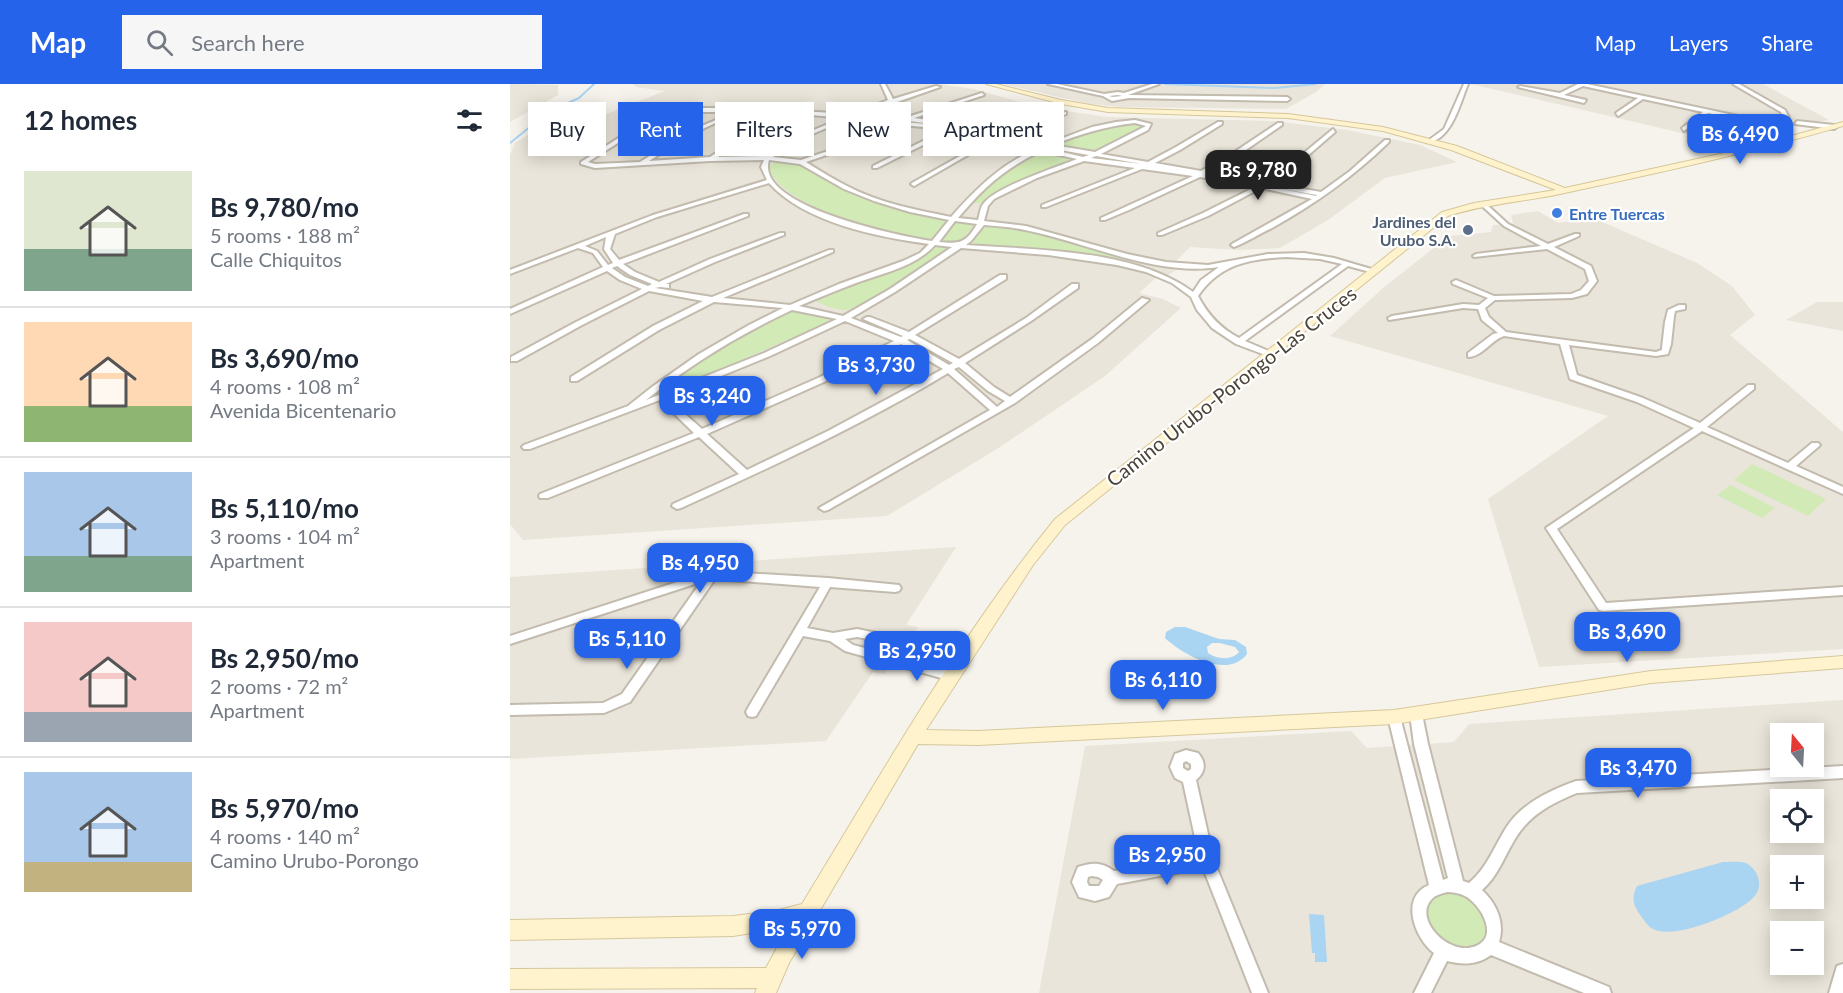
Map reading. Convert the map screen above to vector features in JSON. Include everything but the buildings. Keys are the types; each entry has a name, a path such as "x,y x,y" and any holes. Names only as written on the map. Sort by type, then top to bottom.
{"street":[{"path":"883,84 891,101 938,87"},
{"path":"989,84 1108,110 1288,116 1353,124 1431,141 1564,190"},
{"path":"1050,84 1120,100"},
{"path":"1108,110 1120,100 1156,84"},
{"path":"1431,141 1446,130 1466,84"},
{"path":"1565,96 1581,84 1757,122 1789,122 1834,127"},
{"path":"1600,88 1607,84"},
{"path":"1735,84 1783,111 1789,122 1816,132"},
{"path":"1092,108 1105,97 1140,85"},
{"path":"1520,87 1584,101"},
{"path":"1118,93 1128,96 1287,99"},
{"path":"911,118 982,94"},
{"path":"1618,114 1642,97"},
{"path":"715,109 696,109 677,113 633,131 583,163 590,166 767,158 801,162 846,188 912,211 1045,232 1135,258 1196,267 1289,255 1321,257 1374,271"},
{"path":"1684,129 1708,111"},
{"path":"527,447 768,355 848,316 969,240 981,222 984,208 1002,191 1094,155 1146,129 1149,125 1136,121 1116,122 1064,140"},
{"path":"640,164 690,133 715,122"},
{"path":"1044,206 1140,168 1195,140 1220,123"},
{"path":"1103,219 1203,174 1245,150 1280,124"},
{"name":"Camino Urubo-Porongo-Las Cruces","path":"769,985 782,956 913,737 1028,562 1060,522 1268,354 1445,214 1483,204 1564,190 1744,151 1843,124"},
{"path":"826,127 799,138 767,158 764,167 770,181 790,198 833,219 874,232 934,243 1073,256 1129,266 1167,276 1177,281 1194,296 1201,312 1210,324 1239,342 1268,354"},
{"path":"1160,234 1214,211 1262,185 1316,147 1333,131"},
{"path":"1234,245 1320,196 1363,165 1387,141"},
{"path":"875,167 923,143"},
{"path":"1064,151 1320,196"},
{"path":"801,162 826,153"},
{"path":"1064,154 1140,168 1203,174"},
{"path":"710,159 715,156"},
{"path":"914,183 961,156"},
{"path":"632,406 664,381 711,350 789,308 917,257 934,243 952,219 995,175 1029,156"},
{"path":"510,272 613,231 770,181"},
{"path":"1456,282 1493,298 1572,296 1584,292 1591,285 1592,275 1587,268 1504,224 1483,204"},
{"path":"965,206 978,205 984,208"},
{"path":"510,312 608,267 746,215"},
{"path":"613,231 607,242 607,249 618,263 635,275 657,284 685,290 800,303 848,316 906,338 1000,396 1012,401"},
{"path":"514,359 646,288 782,234"},
{"path":"1476,256 1547,247 1577,235"},
{"path":"578,245 595,252 599,260 623,280 646,288 677,295 848,316"},
{"path":"574,379 656,328 714,299 831,250"},
{"path":"1113,263 1124,260 1126,256"},
{"path":"1129,266 1130,261 1135,258"},
{"path":"1194,296 1199,286 1211,274 1234,263"},
{"path":"1239,342 1346,264"},
{"path":"544,496 699,434 821,380 906,338 1003,277"},
{"path":"677,507 863,419 956,367 1034,318 1076,286"},
{"path":"1392,318 1463,306 1481,307 1493,298"},
{"path":"824,508 1012,401 1095,341 1145,300"},
{"path":"1481,307 1485,318 1504,334"},
{"path":"1471,355 1496,336 1504,334 1656,354 1665,352 1668,347 1668,320 1672,310 1682,307"},
{"path":"1564,343 1573,377 1640,400 1843,491"},
{"path":"956,367 996,411"},
{"path":"1751,387 1700,428 1551,528 1603,607 1843,591"},
{"path":"662,397 699,434 746,475"},
{"path":"1789,467 1815,445"},
{"path":"510,710 604,708 626,698 711,575"},
{"path":"510,640 711,575 895,588"},
{"path":"752,712 828,582"},
{"path":"800,631 833,637 856,633 925,645 969,649"},
{"path":"833,637 849,648 952,676"},
{"path":"911,665 925,645"},
{"path":"913,737 978,738 1394,717 1651,676 1843,662"},
{"path":"1416,714 1421,744 1464,888 1488,906 1495,927 1489,946 1480,953 1456,956 1444,951 1424,933 1419,910 1422,900 1437,886 1464,888 1484,882 1516,825 1535,807 1550,798 1576,787 1843,772"},
{"path":"1394,717 1437,886"},
{"path":"1189,778 1207,861 1260,993"},
{"path":"1112,878 1207,861"},
{"path":"510,930 734,926 775,921 809,912"},
{"path":"1489,946 1603,993"},
{"path":"1422,993 1444,951"},
{"path":"1837,993 1843,972"},
{"path":"510,979 769,985"}],"shaded area":[{"path":"510,84 558,85 558,95 546,102 528,102 528,112 510,122"},
{"path":"633,84 939,84 974,89 1019,102 923,102 923,156 1064,156 1064,111 1107,117 1274,121 1347,130 1420,145 1457,162 1385,178 1328,220 1280,248 1238,250 1190,247 1175,262 1182,266 1167,276 1158,276 1139,293 1163,299 1181,308 1105,376 1000,447 887,516 523,540 510,524 510,155 515,143 528,135 528,156 606,156 606,114 618,110 618,156 703,156 703,102 637,102 665,91 636,87"},
{"path":"1003,84 1325,84 1316,92 1286,109 1121,107 1090,104"},
{"path":"1471,84 1763,84 1829,120 1786,126 1741,121 1722,135 1699,131 1686,134"},
{"path":"1538,211 1558,223 1593,218 1697,263 1732,286 1755,315 1730,335 1843,432 1843,649 1539,667 1488,499 1608,416 1330,336 1383,288 1449,236 1491,232 1493,225 1513,224 1511,215"},
{"path":"1817,302 1843,302 1843,331 1786,320"},
{"path":"956,547 906,625 919,627 901,643 890,659 885,674 873,672 826,741 510,759 510,577"},
{"path":"1843,700 1843,993 1039,993 1085,746 1351,731 1367,748 1454,742 1469,724"}],"green space":[{"path":"1134,122 1145,126 1092,152 1064,146 1064,141 1109,126"},
{"path":"1032,156 1062,156 1075,160 1008,187 982,203 972,203 1006,171"},
{"path":"776,161 797,164 855,195 884,205 945,220 945,223 932,238 926,239 887,231 838,216 793,195 777,182 768,167"},
{"path":"957,222 974,225 960,242 942,242 940,239 949,227"},
{"path":"995,225 1052,236 1122,258 1114,260 974,244 973,242 982,230"},
{"path":"937,246 949,248 897,284 853,308 837,309 814,300 918,259"},
{"path":"790,310 828,318 828,322 682,386 665,391 660,388 719,348"},
{"path":"1752,464 1826,499 1808,516 1734,480"},
{"path":"1730,485 1775,508 1762,518 1717,495"},
{"path":"1450,891 1470,897 1485,912 1488,931 1486,940 1471,950 1451,949 1426,925 1430,902 1437,895"}],"water":[{"path":"1175,627 1185,627 1219,639 1235,640 1246,647 1247,654 1228,665 1205,662 1182,651 1165,638 1166,632","holes":["1212,643 1235,647 1239,652 1232,657 1224,658 1208,653 1207,647"]},
{"path":"1723,862 1746,863 1754,870 1759,884 1753,898 1734,911 1706,924 1676,931 1663,931 1649,927 1636,908 1634,894 1637,886"},
{"path":"1309,914 1324,915 1327,962 1315,962 1315,953 1312,953"}],"waterway":[{"path":"510,143 536,122 534,118 579,98 594,84"},
{"path":"1165,84 1275,88 1316,84"}],"place":[{"name":"Entre Tuercas","path":"1557,213"},
{"name":"Jardines del Urubo S.A.","path":"1468,230"}]}
